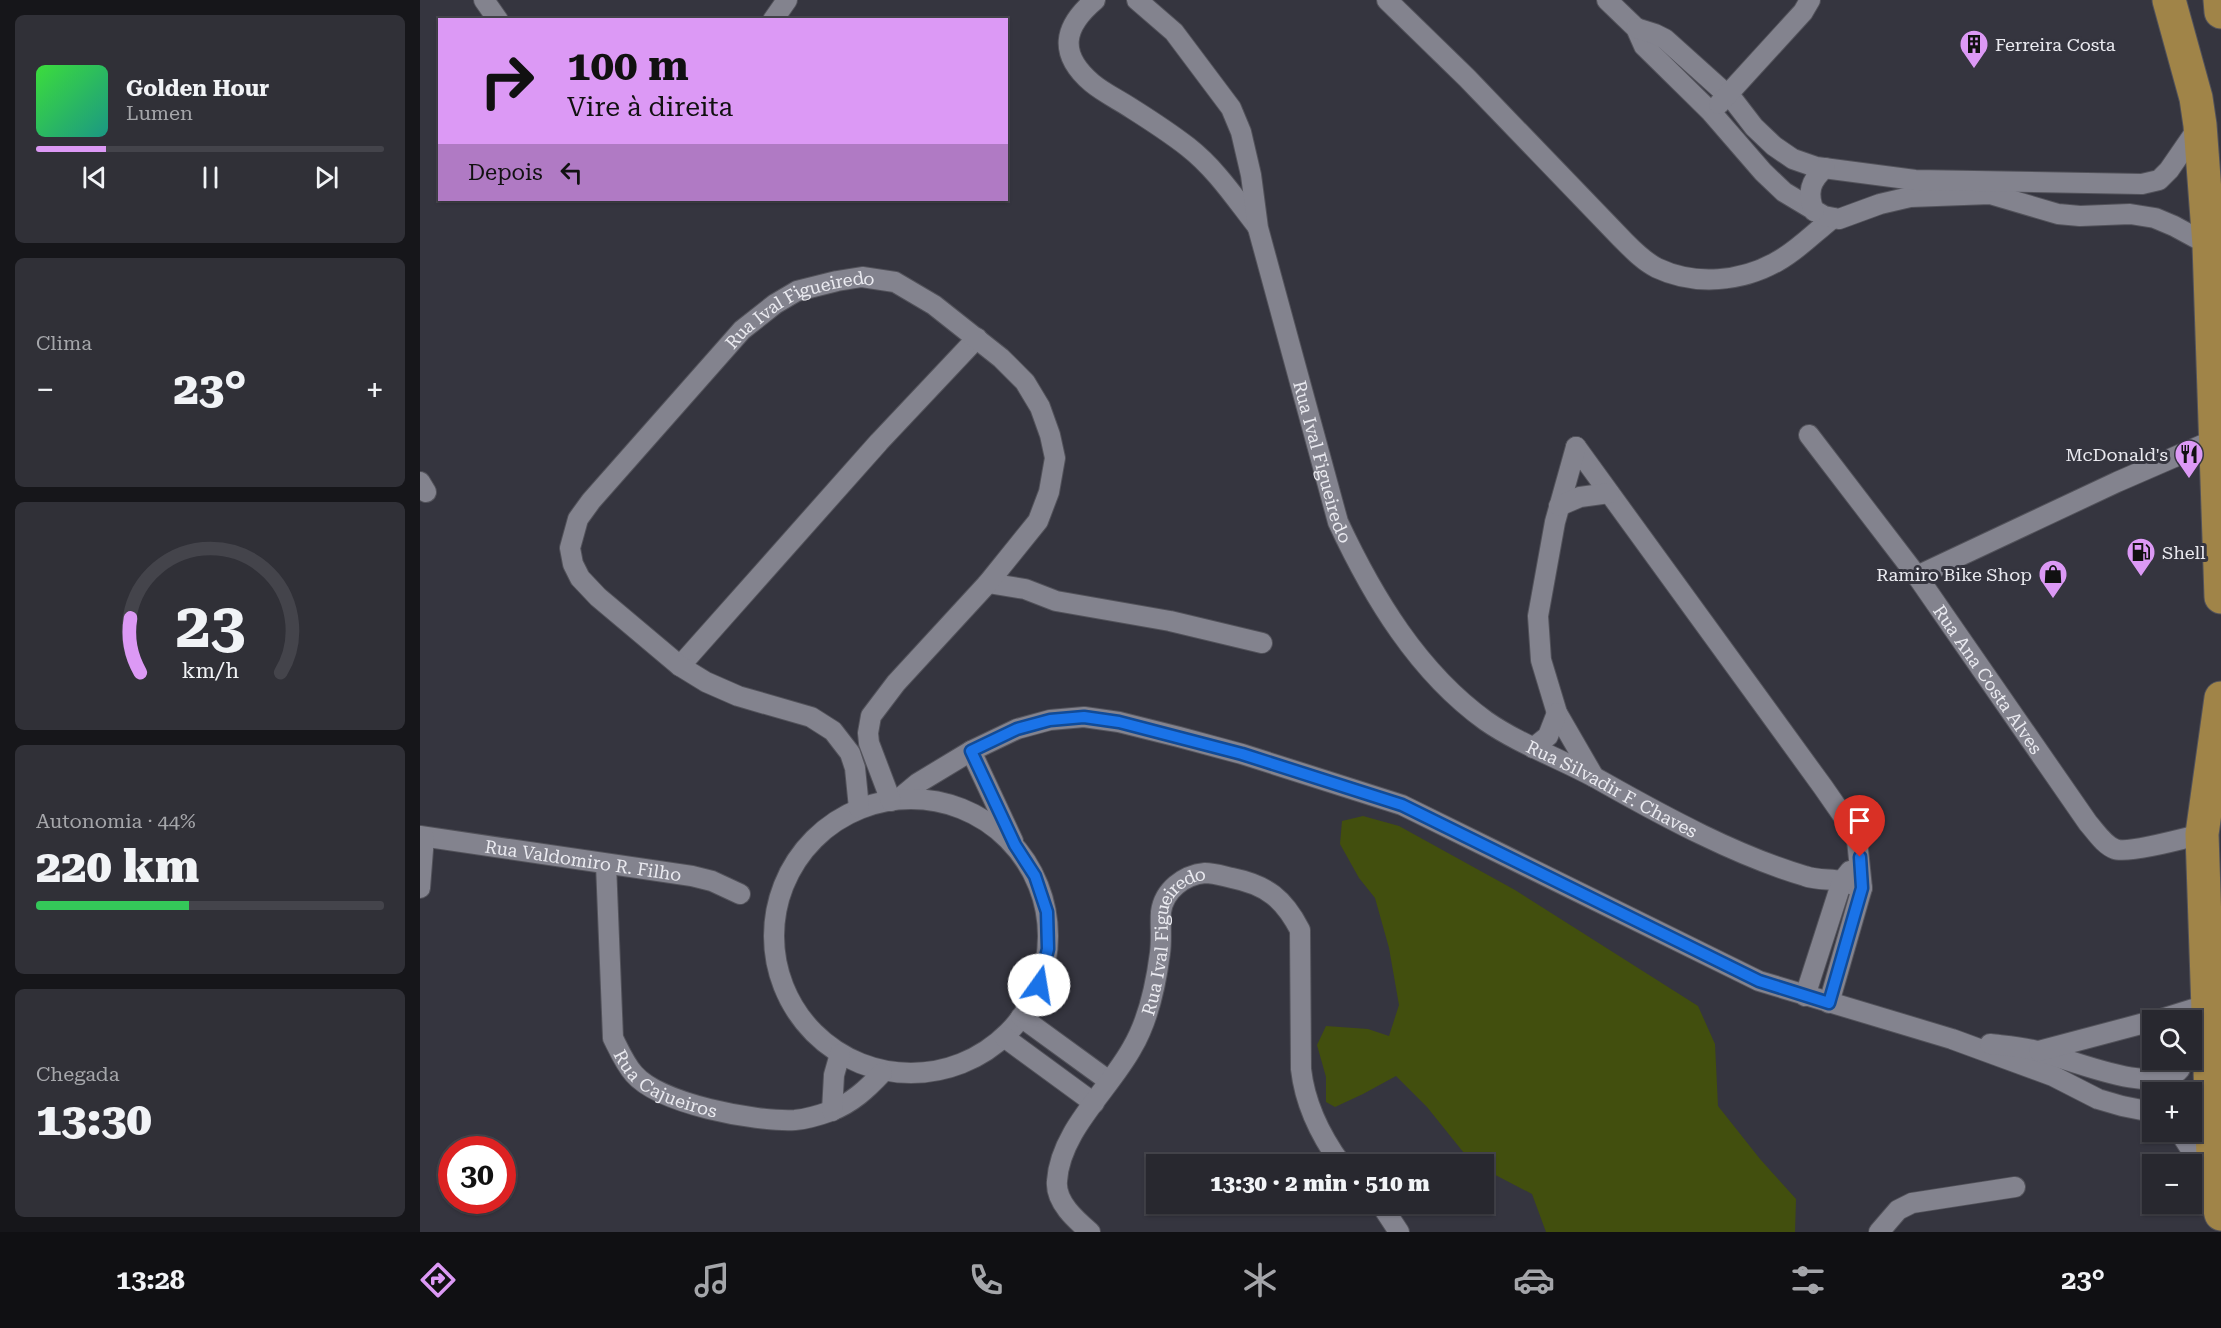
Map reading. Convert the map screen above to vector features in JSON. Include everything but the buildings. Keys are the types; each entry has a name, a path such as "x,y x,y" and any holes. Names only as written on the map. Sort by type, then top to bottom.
{"highway":[{"path":"2169,0 2196,98 2200,125 2209,245 2221,597"},
{"path":"2220,0 2221,12"},
{"path":"2218,1199 2207,1007 2202,834 2221,698"}],"street":[{"path":"484,0 497,18"},
{"path":"774,18 787,0"},
{"name":"Rua Ival Figueiredo","path":"1095,0 1082,11 1068,36 1070,53 1080,69 1092,83 1158,125 1189,148 1214,171 1258,228"},
{"name":"Rua Ival Figueiredo","path":"1137,0 1174,32 1232,108 1246,153 1258,228 1338,522 1355,559 1386,612 1408,643 1434,672"},
{"path":"1387,0 1467,78 1621,238 1644,260 1658,268 1689,278 1719,280 1738,277 1778,261 1833,218"},
{"path":"1607,0 1636,28 1644,46 1711,112 1763,172 1784,192 1824,216 1839,219 1884,203 1910,197 1990,194 2058,214 2130,214 2155,218 2209,245"},
{"path":"1711,112 1803,12 1810,0"},
{"path":"1636,28 1665,39 1728,95 1754,127 1774,146 1793,159 1825,168 1915,180 2142,184 2159,180 2179,158 2200,125"},
{"path":"1214,171 1229,166 1246,153"},
{"path":"1814,211 1809,191 1817,175 1825,168"},
{"path":"1883,177 1889,189 1884,203"},
{"path":"2101,183 2102,215"},
{"name":"Rua Ival Figueiredo","path":"859,808 855,768 850,753 833,730 812,717 738,696 706,682 680,666 598,597 580,578 573,564 570,548 578,519 591,501 742,330 775,304 797,291 862,277 895,282 915,292 1001,358 1024,382 1040,407 1055,458 1049,492 1038,521 988,583 896,683 871,716"},
{"path":"680,666 872,450 977,338"},
{"name":"Rua Ana Costa Alves","path":"1809,435 1917,576 2088,824 2107,844 2116,850 2131,849 2202,834"},
{"path":"1917,576 2117,482 2216,439"},
{"path":"1594,777 1557,713 1541,660 1538,616 1559,507 1576,447 1848,823 1857,840 1862,888 1829,1003"},
{"path":"1559,507 1580,497 1609,493"},
{"path":"1005,562 1025,590"},
{"path":"988,583 1025,590 1056,601 1170,621 1262,643"},
{"name":"Rua Silvadir F. Chaves","path":"1434,672 1455,695 1486,720 1533,748 1659,812 1751,857 1807,877 1842,881 1862,888"},
{"path":"1533,748 1548,736 1557,713"},
{"path":"833,730 855,728 871,716"},
{"path":"871,716 869,743 896,800"},
{"path":"896,800 918,783 971,751 1017,729 1050,720 1084,717 1119,722 1242,754 1402,805 1759,981 1952,1039 2053,1076 2098,1099 2142,1110"},
{"path":"971,751 1015,845 1035,876 1047,912 1048,949 1039,985 1021,1017 1004,1037 962,1063 920,1073 882,1073 840,1054 806,1027 783,990 773,948 777,904 793,864 821,831 859,808 896,800 943,801 983,818 1015,845"},
{"name":"Rua Valdomiro R. Filho","path":"420,888 422,837 692,876 712,881 740,894"},
{"path":"1805,996 1842,881 1860,857"},
{"name":"Rua Cajueiros","path":"606,864 614,1038 634,1075 669,1097 707,1109 797,1120 832,1111 851,1101 866,1091 882,1073"},
{"name":"Rua Ival Figueiredo","path":"1090,1232 1072,1217 1060,1197 1056,1184 1059,1165 1069,1142 1133,1048 1146,1013 1160,951 1161,910 1167,895 1186,877 1207,873 1243,880 1260,886 1278,898 1290,911 1300,930 1300,1034 1303,1090 1314,1121 1335,1154"},
{"name":"Rua Silvadir F. Chaves","path":"1807,877 1835,902 1856,909"},
{"path":"2196,1010 2207,1007"},
{"path":"2202,1019 2207,1007"},
{"path":"1021,1017 1109,1081"},
{"path":"2039,1051 2142,1025"},
{"path":"1004,1037 1094,1103"},
{"path":"1952,1039 2039,1051 2130,1078 2161,1080 2175,1076 2178,1070"},
{"path":"832,1111 834,1075 840,1054"},
{"path":"2185,1142 2218,1199"},
{"path":"1879,1232 1898,1210 1912,1203 2015,1187"},
{"path":"1387,1214 1399,1232"}],"green space":[{"path":"1363,816 1399,826 1515,890 1698,1006 1715,1044 1718,1106 1760,1159 1796,1199 1795,1232 1546,1232 1532,1194 1494,1174 1494,1154 1465,1154 1427,1107 1396,1076 1335,1107 1326,1102 1326,1077 1317,1045 1326,1026 1368,1029 1389,1036 1399,1005 1389,948 1375,898 1359,878 1340,844 1342,821"}],"place":[{"name":"Ferreira Costa","path":"1974,70"},
{"name":"McDonald's","path":"2189,480"},
{"name":"Shell","path":"2141,578"},
{"name":"Ramiro Bike Shop","path":"2053,600"}],"route":[{"path":"1039,985 1048,949 1047,912 1035,876 1015,845 971,751 1017,729 1050,720 1084,717 1119,722 1242,754 1402,805 1759,981 1829,1003 1862,888 1860,857"}]}
